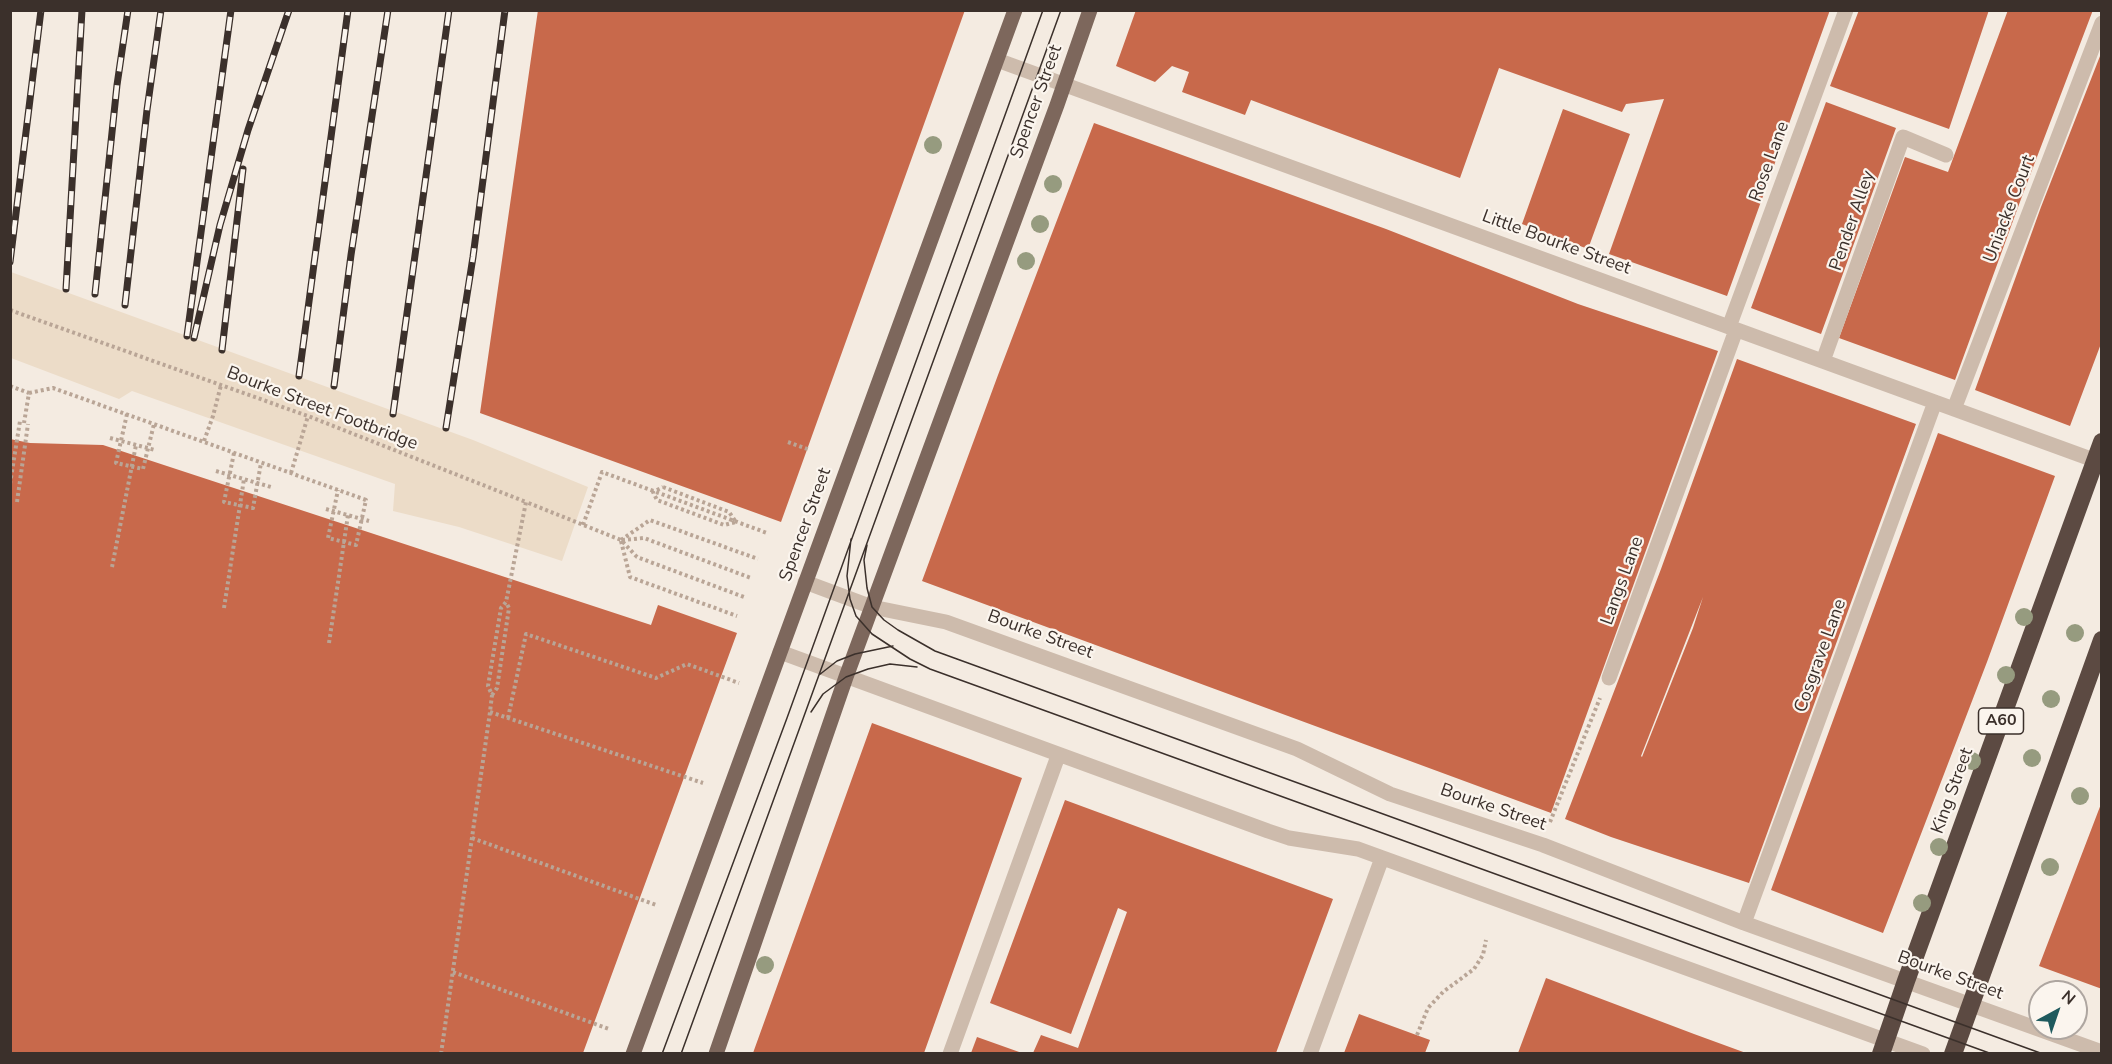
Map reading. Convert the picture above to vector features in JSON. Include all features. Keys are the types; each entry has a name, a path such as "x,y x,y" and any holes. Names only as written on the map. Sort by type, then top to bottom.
{"highway":[{"name":"King Street","path":"1884,1047 1905,981 2098,462 2102,442"},
{"path":"1953,1053 2102,639"}],"main road":[{"name":"Spencer Street","path":"633,1053 1015,10"},
{"name":"Spencer Street","path":"716,1053 846,677 1090,10"}],"street":[{"name":"Rose Lane","path":"1733,328 1846,10"},
{"name":"Uniacke Court","path":"1954,409 2102,23"},
{"name":"Little Bourke Street","path":"997,60 2098,462"},
{"name":"Pender Alley","path":"1823,360 1903,138 1946,155"},
{"name":"Langs Lane","path":"1609,678 1733,328"},
{"name":"Cosgrave Lane","path":"1744,923 1935,402"},
{"name":"Bourke Street","path":"806,582 872,607 945,622 1297,750 1390,794 1543,845 1744,923 2102,1052"},
{"path":"780,652 1058,756 1289,838 1358,849 1884,1047 1923,1053"},
{"path":"950,1053 1058,756"},
{"path":"1310,1053 1382,858"}],"path":[{"name":"Bourke Street Footbridge","path":"10,310 308,416 621,540"},
{"path":"204,442 221,385"},
{"path":"10,386 29,393 53,388 261,463 291,473 339,490 366,500 356,545 328,538 339,490"},
{"path":"10,484 29,393"},
{"path":"127,414 116,463 143,469 154,424"},
{"path":"291,473 308,416"},
{"path":"17,502 24,423"},
{"path":"110,438 155,450"},
{"path":"788,442 810,450"},
{"path":"112,567 136,445"},
{"path":"234,453 224,502 253,508 261,463"},
{"path":"216,471 271,487"},
{"path":"583,525 602,472 767,533"},
{"path":"224,608 244,479"},
{"path":"492,695 488,686 501,608 506,602 526,502"},
{"path":"326,509 369,521"},
{"path":"329,643 348,515"},
{"path":"621,540 650,519 758,559"},
{"path":"621,540 644,538 751,578"},
{"path":"621,540 637,557 744,597"},
{"path":"621,540 630,577 737,616"},
{"path":"441,1053 492,695 497,688 509,608 506,602"},
{"path":"508,718 526,634 656,678 687,664 739,683"},
{"path":"1543,845 1548,825 1609,678"},
{"path":"490,712 703,783"},
{"path":"472,838 656,906"},
{"path":"1417,1035 1428,1008 1443,992 1474,969 1483,955 1486,940"},
{"path":"453,972 609,1029"}],"shaded area":[{"path":"11,272 473,440 588,487 562,561 459,527 393,511 395,484 132,391 119,399 11,358"}],"building":[{"path":"538,10 965,10 781,522 480,413"},
{"path":"1136,10 1830,10 1727,296 1609,254 1664,99 1626,104 1622,112 1499,68 1460,178 1251,100 1245,115 1182,92 1189,72 1172,66 1155,82 1116,66"},
{"path":"1859,10 1989,10 1949,129 1830,86"},
{"path":"2008,10 2093,10 1955,380 1839,338 1905,157 1948,172"},
{"path":"2102,51 2102,341 2070,426 1975,390 2041,207"},
{"path":"1826,102 1896,128 1821,334 1751,308"},
{"path":"1563,109 1630,134 1588,249 1522,224"},
{"path":"1094,123 1386,229 1578,304 1718,351 1551,813 922,581"},
{"path":"1737,359 1916,424 1749,883 1611,837 1565,819 1661,569","holes":["1703,597 1693,628 1642,757"]},
{"path":"1938,433 2055,476 1987,662 1883,933 1771,890"},
{"path":"10,439 30,443 103,445 651,625 658,605 737,633 583,1053 10,1053"},
{"path":"872,723 1022,778 924,1053 753,1053"},
{"path":"1065,800 1333,899 1276,1053 1033,1053 1041,1035 1078,1048 1127,912 1118,908 1071,1034 990,1003"},
{"path":"2102,804 2102,989 2088,984 2088,980 2077,980 2039,966"},
{"path":"1546,978 1694,1034 1746,1053 1518,1053"},
{"path":"1359,1014 1430,1040 1425,1053 1344,1053"},
{"path":"977,1037 1022,1053 971,1053"}],"tram line":[{"path":"662,1054 787,718 1043,10"},
{"path":"681,1054 1061,10"},
{"path":"851,539 847,576 850,599 856,616 872,634 930,669 1992,1054"},
{"path":"867,545 864,560 872,607 898,630 935,651 2043,1054"},
{"path":"819,675 837,661 855,654 893,646"},
{"path":"811,712 823,694 846,677 890,664 917,667"}],"railway":[{"path":"10,262 41,10"},
{"path":"66,289 82,10"},
{"path":"95,294 117,85 128,10"},
{"path":"125,305 161,10"},
{"path":"187,336 231,10"},
{"path":"194,338 220,225 248,130 289,10"},
{"path":"299,376 348,10"},
{"path":"334,386 388,10"},
{"path":"393,414 449,10"},
{"path":"446,428 473,257 505,10"},
{"path":"222,350 243,169"}]}
